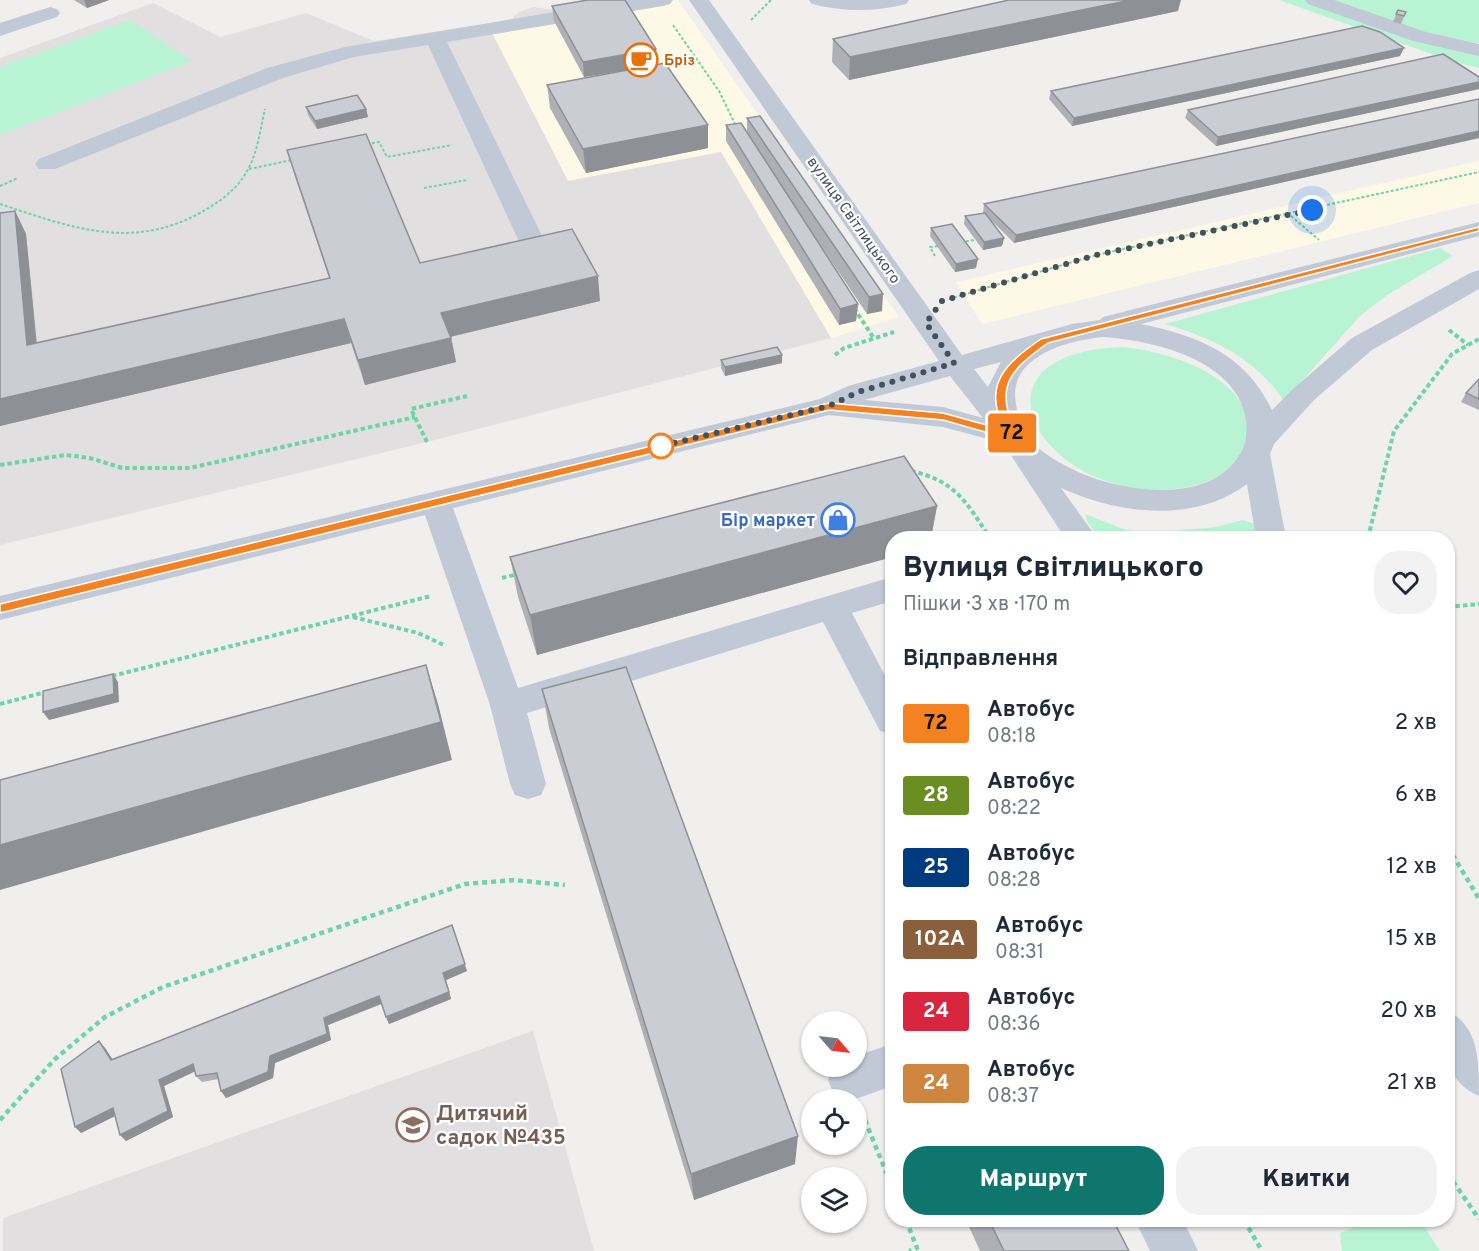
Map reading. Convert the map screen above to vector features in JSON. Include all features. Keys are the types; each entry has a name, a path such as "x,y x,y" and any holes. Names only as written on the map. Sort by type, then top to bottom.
{"street":[{"path":"46,165 275,73 352,51 661,0"},
{"name":"вулиця Світлицького","path":"699,0 954,363 1019,446 1069,531"},
{"path":"819,0 859,6 899,0"},
{"path":"1315,0 1420,37 1479,50"},
{"path":"0,30 50,13"},
{"path":"435,38 535,248"},
{"path":"0,608 829,406 858,392 954,363 1479,229"},
{"path":"829,406 943,417 1019,446 1071,481 1097,491 1154,500 1207,492 1228,483 1245,470 1259,447 1304,394 1362,344 1479,278"},
{"path":"1086,330 1111,329 1154,335 1187,345 1209,356 1245,386 1256,403 1262,421 1259,447 1270,531"},
{"path":"1019,446 1005,420 1001,389 1006,374 1016,361 1044,341"},
{"path":"435,501 502,692 528,783"},
{"path":"502,692 832,607 885,591"},
{"path":"832,607 885,708"},
{"path":"1455,1041 1479,1076"},
{"path":"849,1080 885,1067"},
{"path":"1162,1227 1175,1251"}],"path":[{"path":"661,0 682,39 719,91 740,132"},
{"path":"752,23 750,18 771,0"},
{"path":"0,204 96,234 139,235 172,228 232,193 249,169 275,73"},
{"path":"357,147 379,142 387,157 483,139"},
{"path":"249,169 292,160"},
{"path":"835,355 873,337 926,323 942,301 1096,255 1479,172"},
{"path":"424,188 500,173"},
{"path":"952,244 975,240"},
{"path":"935,256 930,247 941,246"},
{"path":"854,308 873,337"},
{"path":"1370,531 1394,430 1452,354 1479,339"},
{"path":"426,442 411,408 467,396"},
{"path":"0,465 66,455 90,458 122,468 190,468 415,417"},
{"path":"906,471 936,476 957,489 985,531"},
{"path":"101,679 521,573"},
{"path":"1455,606 1479,604"},
{"path":"349,617 418,633 464,654 502,692"},
{"path":"0,704 56,690"},
{"path":"1455,859 1479,899"},
{"path":"0,1120 55,1059 97,1024 163,987 465,884 514,880 566,885"},
{"path":"849,1080 885,1170"},
{"path":"1455,1184 1479,1218"},
{"path":"909,1227 917,1248 909,1251"},
{"path":"1248,1227 1262,1251"}],"shaded area":[{"path":"630,0 678,0 899,317 831,338 721,152 568,181 491,31"},
{"path":"630,0 491,31 568,181 721,152 831,338 427,442 0,545 0,58 153,3 220,37 306,13 374,41 511,20 518,13 533,7 555,10"},
{"path":"1479,161 1479,203 982,324 956,282"},
{"name":"Дитячий садок №435","path":"533,1031 594,1251 3,1251 3,1218"}],"green space":[{"path":"1279,0 1305,0 1479,53 1479,68 1454,62"},
{"path":"1328,0 1479,0 1479,43 1444,39"},
{"path":"130,20 192,61 0,135 0,67"},
{"path":"1440,248 1453,256 1387,295 1360,316 1284,401 1273,386 1246,361 1216,343 1165,324"},
{"path":"1122,347 1165,355 1188,363 1210,374 1228,388 1242,405 1248,425 1245,448 1231,468 1208,481 1192,486 1142,489 1098,478 1063,457 1039,430 1030,402 1039,376 1069,356"},
{"path":"1085,514 1126,530 1135,531 1094,531"},
{"path":"1242,520 1260,525 1258,531 1175,531 1216,527"},
{"path":"1355,1227 1425,1227 1440,1251 1342,1251 1340,1233"}],"building":[{"path":"588,0 625,0 656,49 583,62 552,6"},
{"path":"1009,0 1131,0 850,57 833,39"},
{"path":"1398,10 1406,12 1404,16 1396,14"},
{"path":"1362,26 1380,32 1404,48 1074,118 1051,91"},
{"path":"1443,54 1479,77 1479,82 1218,137 1188,110"},
{"path":"665,63 708,125 583,149 547,85"},
{"path":"357,95 366,109 315,121 306,107"},
{"path":"1479,99 1479,131 1016,235 984,204"},
{"path":"760,116 883,294 869,297 747,118"},
{"path":"741,123 858,304 840,309 726,125"},
{"path":"366,134 420,263 572,229 598,276 441,313 451,338 358,360 344,319 0,399 0,213 15,211 27,345 330,278 287,150"},
{"path":"985,213 1004,238 984,242 965,216"},
{"path":"952,224 978,259 956,264 931,228"},
{"path":"777,347 782,355 725,367 721,360"},
{"path":"1479,379 1479,399 1466,393"},
{"path":"904,456 937,506 530,615 510,557"},
{"path":"426,665 441,722 0,845 0,780"},
{"path":"626,667 798,1136 691,1174 542,689"},
{"path":"113,674 114,694 43,712 43,691"},
{"path":"452,925 465,964 443,973 449,992 386,1017 379,996 324,1018 327,1034 270,1056 268,1072 221,1091 217,1073 196,1076 193,1064 159,1080 168,1111 120,1135 113,1108 75,1127 61,1069 99,1041 111,1060"},
{"path":"992,1227 1117,1227 1129,1251 1004,1251"}],"bus line":[{"name":"72","path":"0,608 673,442 829,406 943,417 1013,436 1005,420 1001,404 1001,389 1006,374 1016,361 1028,350 1044,341 1063,334 1479,229"}],"place":[{"name":"Бріз","path":"641,60"},
{"name":"Бір маркет","path":"838,520"},
{"name":"Дитячий садок №435","path":"413,1125"}],"route":[{"path":"661,446 652,448 829,406 858,392 954,363 926,323 942,301 1096,255 1312,210"}]}
